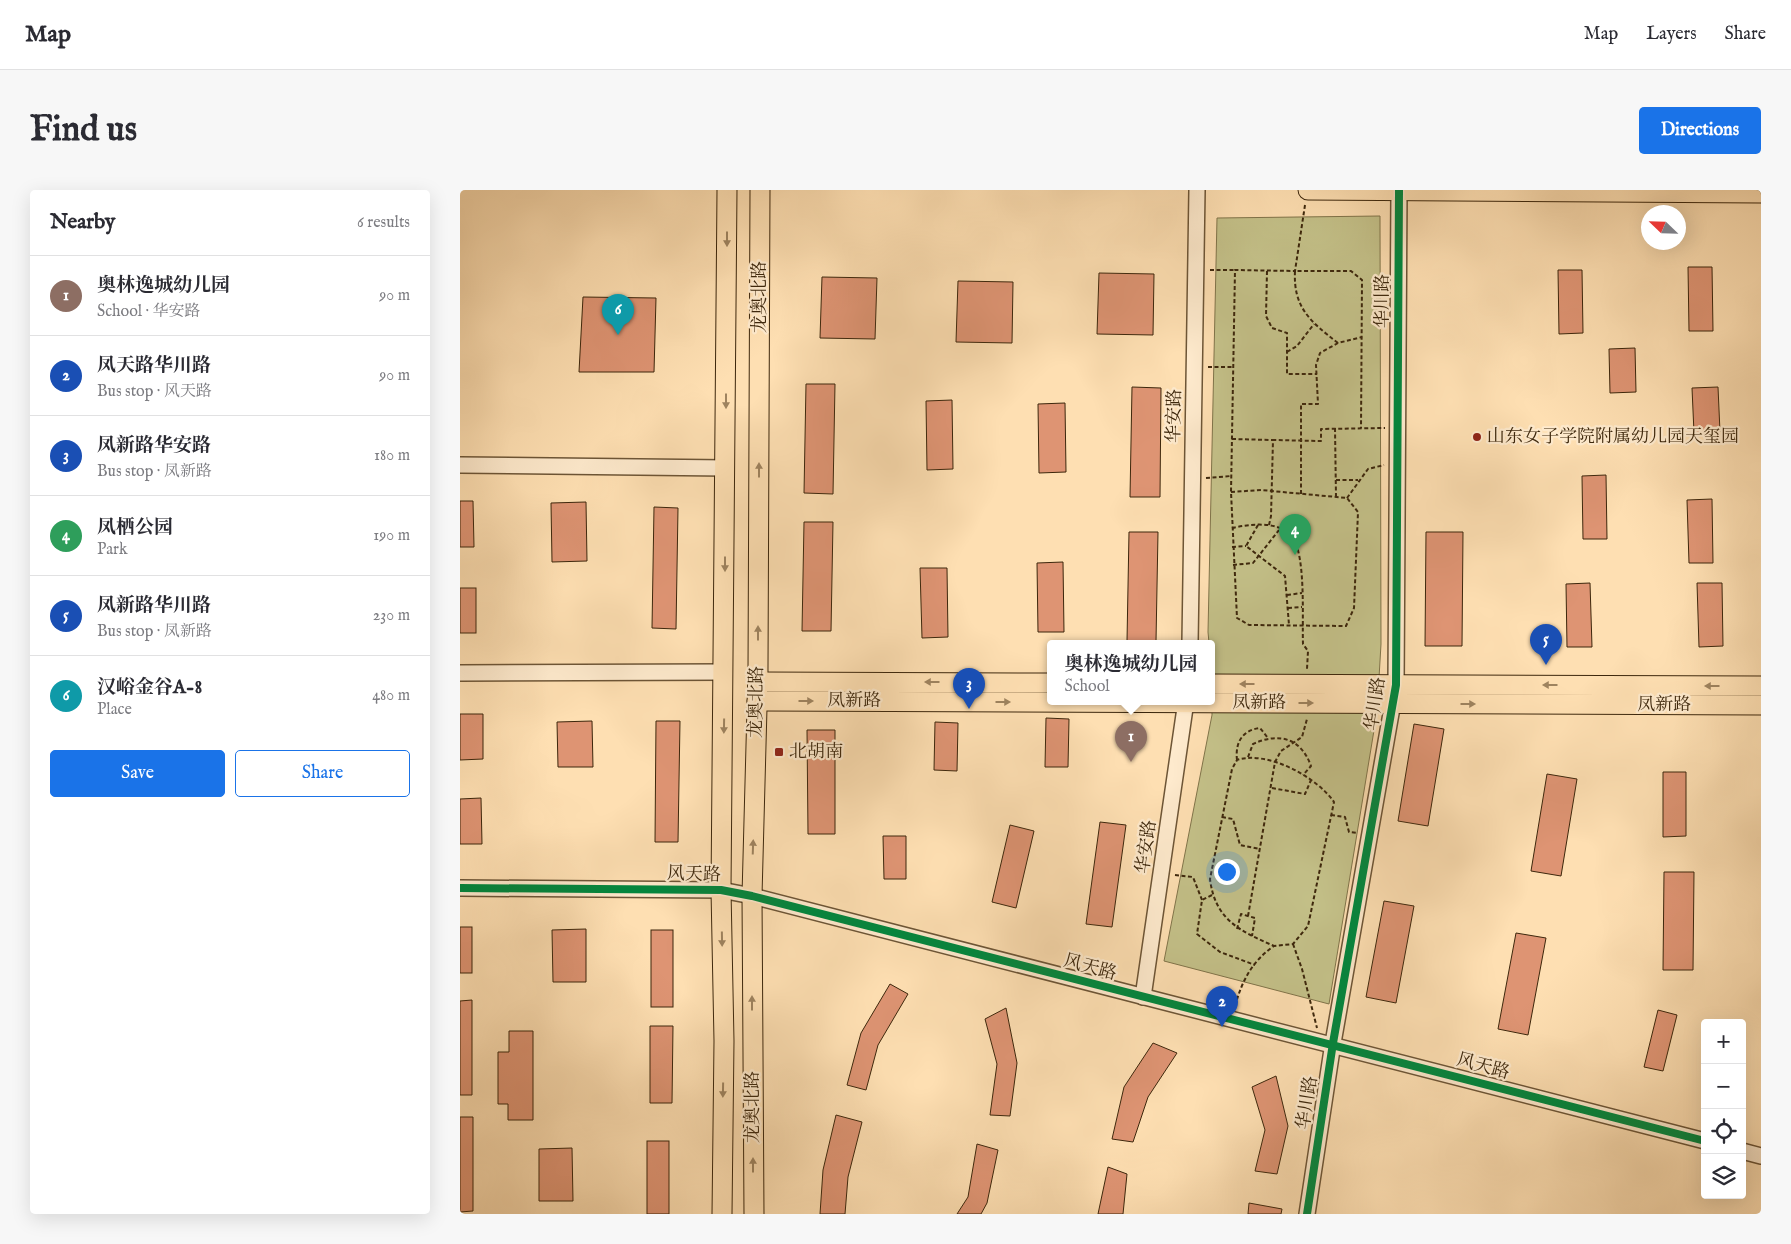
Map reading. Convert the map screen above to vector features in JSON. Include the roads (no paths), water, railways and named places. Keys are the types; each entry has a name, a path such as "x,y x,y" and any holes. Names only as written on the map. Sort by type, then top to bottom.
{"main road":[{"name":"龙奥北路","path":"722,1214 724,1041 721,890 727,190"},
{"name":"龙奥北路","path":"754,1214 752,896 758,682 760,190"},
{"path":"1306,194 1399,191 1761,193"},
{"path":"758,682 1047,683"},
{"path":"1215,684 1761,686"},
{"name":"凤新路","path":"757,701 1047,702"},
{"name":"凤新路","path":"1215,702 1761,705"}],"street":[{"name":"华安路","path":"1190,640 1197,190"},
{"name":"华川路","path":"1307,1214 1326,1042 1396,684 1399,191"},
{"path":"460,465 726,468"},
{"path":"460,673 724,672"},
{"name":"华安路","path":"1143,997 1186,705"},
{"name":"风天路","path":"460,888 721,890 752,896 1326,1042 1701,1140"},
{"path":"1746,1152 1761,1156"}],"place":[{"name":"汉峪金谷A-8","path":"618,335"},
{"name":"山东女子学院附属幼儿园天玺园","path":"1477,437"},
{"name":"凤栖公园","path":"1295,555"},
{"name":"凤新路华川路","path":"1546,665"},
{"name":"凤新路华安路","path":"969,709"},
{"name":"北胡南","path":"779,752"},
{"name":"奥林逸城幼儿园","path":"1131,762"},
{"name":"凤天路华川路","path":"1222,1027"}]}
